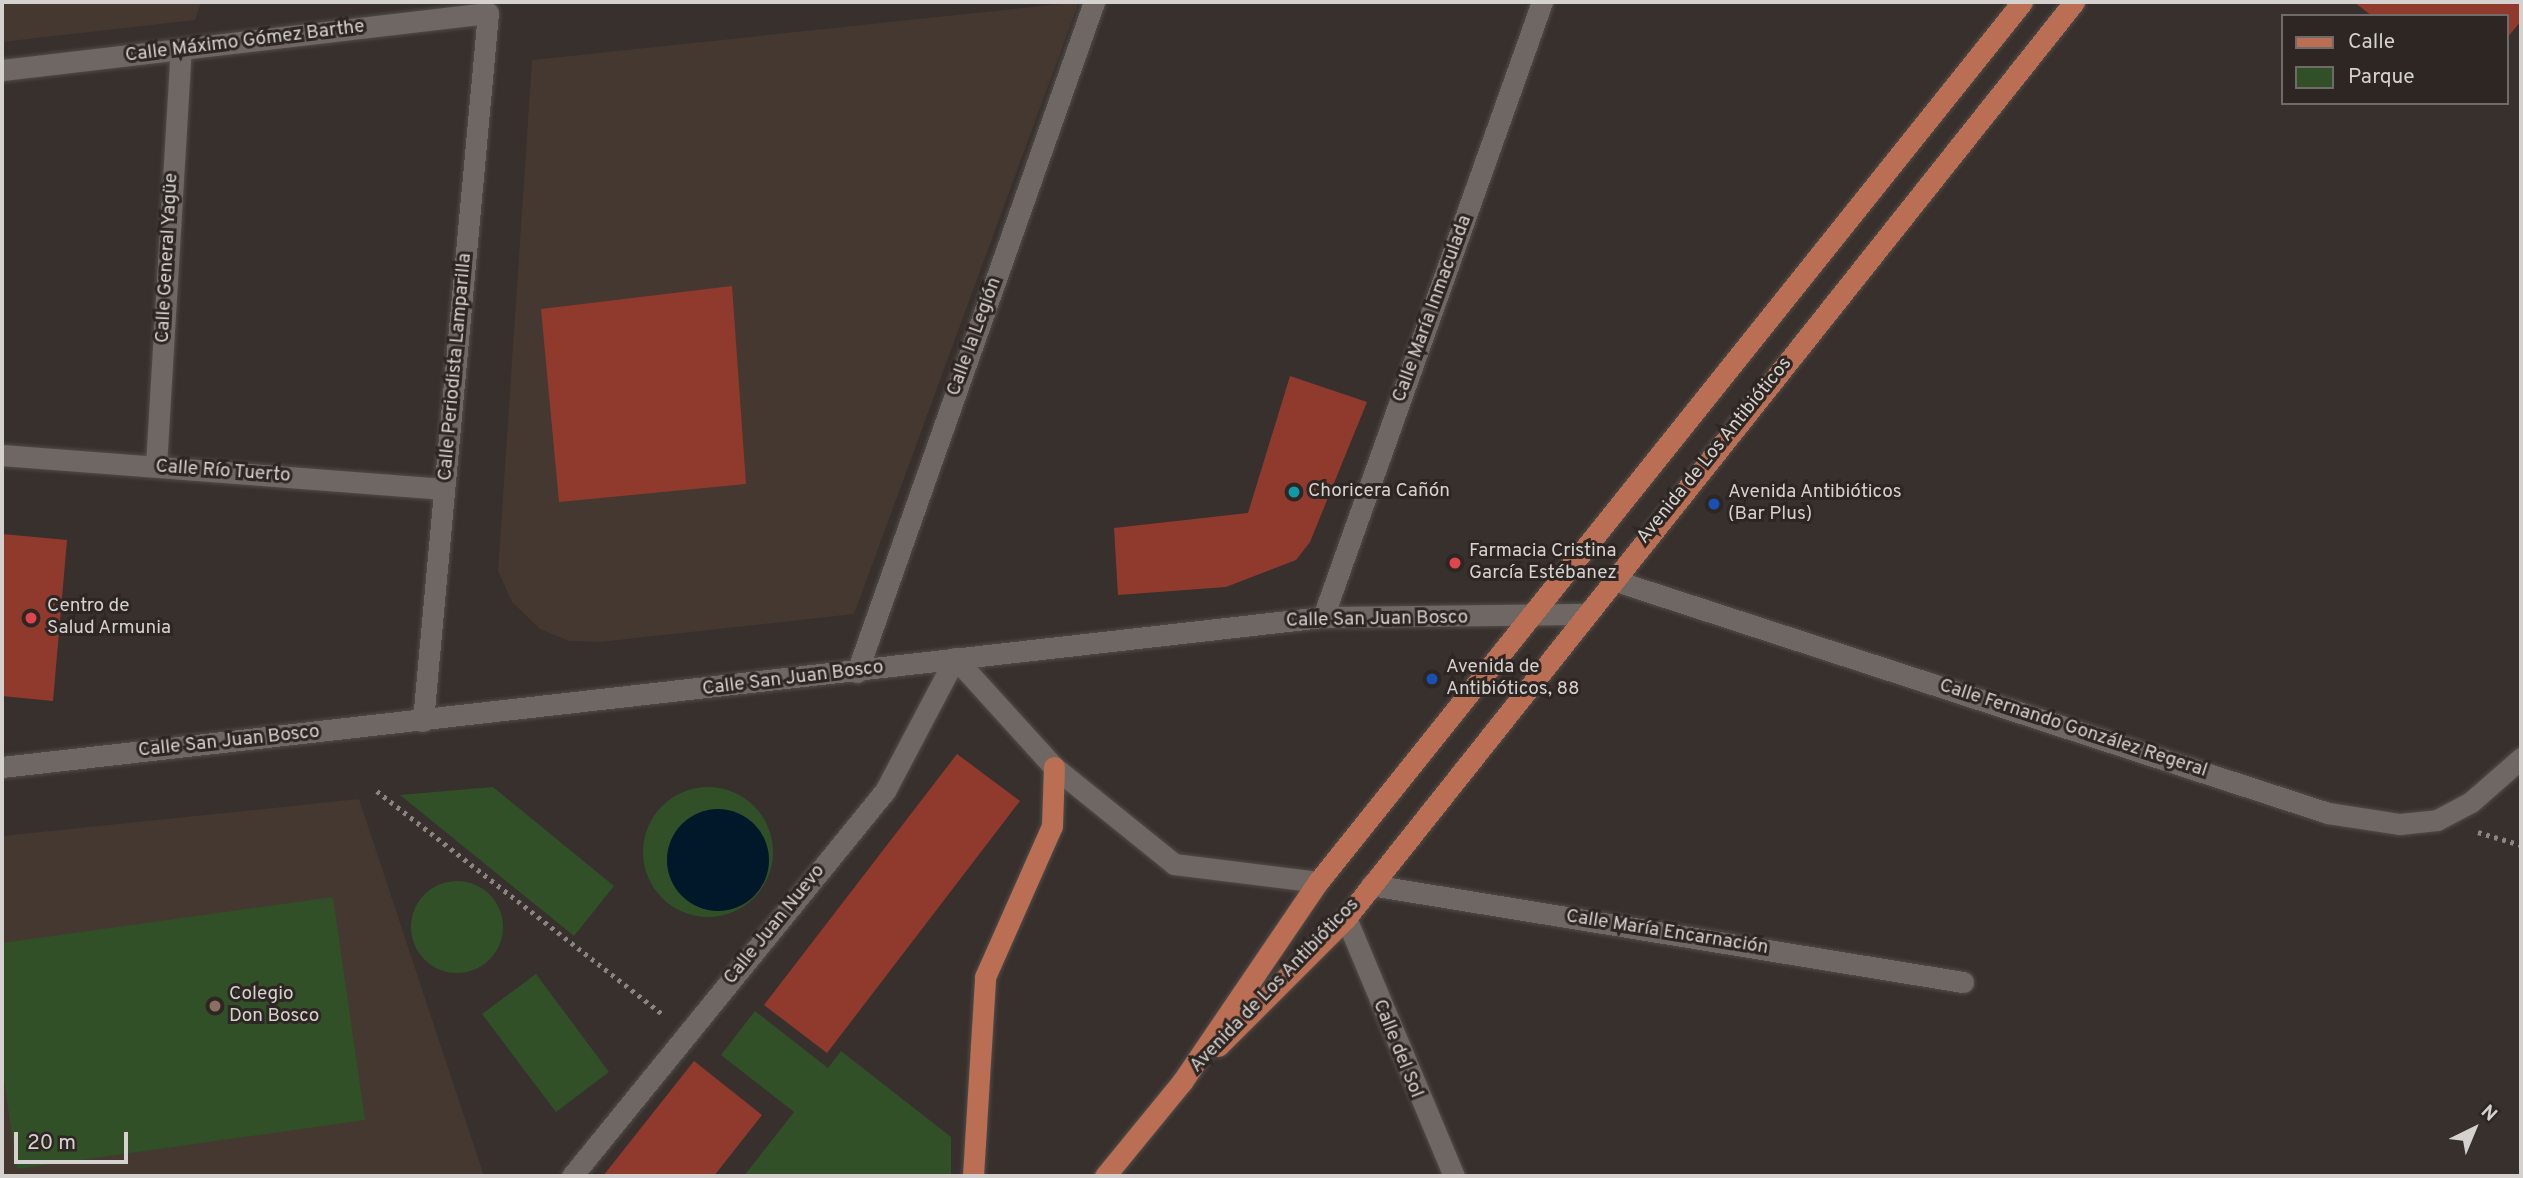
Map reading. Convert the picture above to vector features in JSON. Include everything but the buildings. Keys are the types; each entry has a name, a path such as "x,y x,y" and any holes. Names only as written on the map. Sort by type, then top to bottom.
{"main road":[{"name":"Avenida de Los Antibióticos","path":"1105,1176 1182,1082 1318,882 2022,2"},
{"name":"Avenida de Los Antibióticos","path":"1182,1082 1346,918 2074,2"},
{"path":"973,1176 985,977 1052,826 1054,768"}],"street":[{"name":"Calle la Legión","path":"857,672 1094,2"},
{"name":"Calle María Inmaculada","path":"1323,617 1542,2"},
{"name":"Calle Máximo Gómez Barthe","path":"2,71 488,13"},
{"name":"Calle Periodista Lamparilla","path":"423,721 488,13"},
{"name":"Calle General Yagüe","path":"156,466 181,49"},
{"name":"Calle Río Tuerto","path":"2,455 444,489"},
{"name":"Calle Fernando González Regeral","path":"1612,580 2328,813 2400,824 2437,820 2471,802 2521,758"},
{"name":"Calle San Juan Bosco","path":"2,767 1323,617 1531,617 1585,614"},
{"path":"955,659 1054,768 1174,863 1318,882"},
{"name":"Calle Juan Nuevo","path":"572,1176 882,795 955,659"},
{"name":"Calle María Encarnación","path":"1371,885 1963,982"},
{"name":"Calle del Sol","path":"1346,918 1454,1176"}],"path":[{"path":"377,791 668,1019"}],"shaded area":[{"path":"2,2 201,2 195,20 2,42"},
{"path":"1079,2 854,614 600,642 569,641 540,629 512,602 498,571 532,60"},
{"name":"Colegio Don Bosco","path":"359,799 484,1176 2,1176 2,836"}],"green space":[{"path":"493,787 614,886 574,936 400,795"},
{"path":"708,787 733,792 754,806 768,827 773,852 768,877 754,898 733,912 708,917 683,912 662,898 648,877 643,852 648,827 662,806 683,792"},
{"path":"457,881 474,885 489,895 499,910 503,927 499,944 489,959 474,969 457,973 440,969 425,959 415,944 411,927 415,910 425,895 440,885"},
{"path":"333,897 365,1120 17,1169 2,1066 2,943"},
{"path":"536,974 609,1072 556,1112 482,1014"},
{"path":"755,1011 828,1068 841,1051 951,1137 951,1176 744,1176 794,1112 721,1055"}],"water":[{"path":"718,809 738,813 754,824 765,840 769,860 765,880 754,896 738,907 718,911 698,907 682,896 671,880 667,860 671,840 682,824 698,813"}],"place":[{"name":"Choricera Cañón","path":"1294,492"},
{"name":"Avenida Antibióticos (Bar Plus)","path":"1714,504"},
{"name":"Farmacia Cristina García Estébanez","path":"1455,563"},
{"name":"Centro de Salud Armunia","path":"31,618"},
{"name":"Avenida de Antibióticos, 88","path":"1432,679"},
{"name":"Colegio Don Bosco","path":"215,1006"}]}
